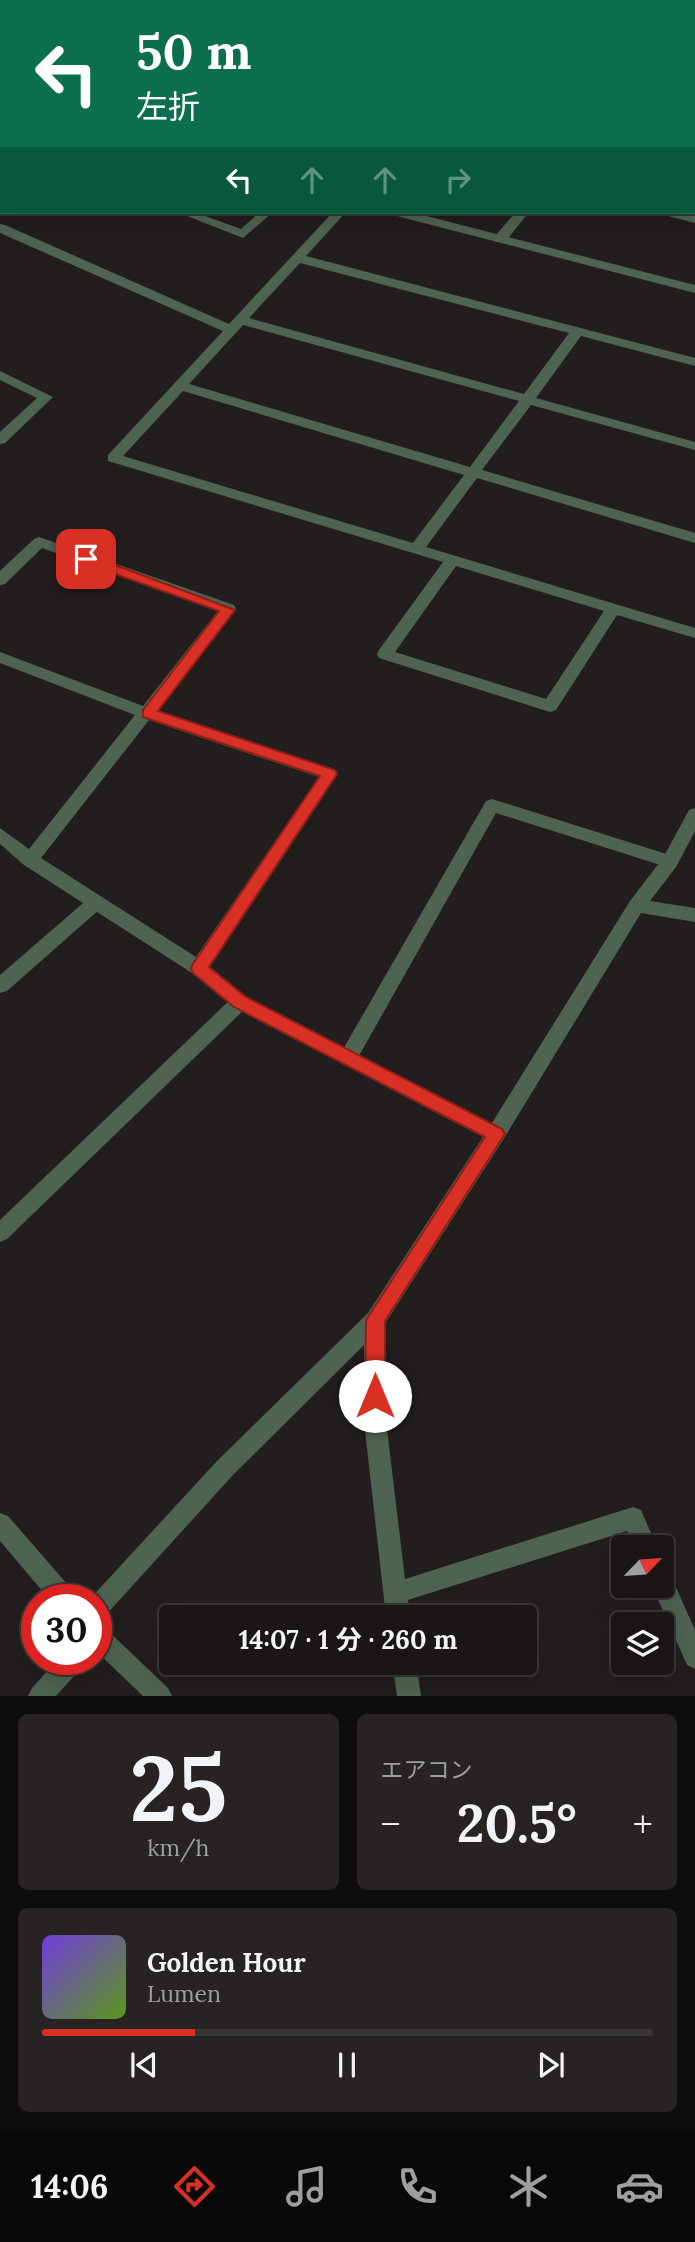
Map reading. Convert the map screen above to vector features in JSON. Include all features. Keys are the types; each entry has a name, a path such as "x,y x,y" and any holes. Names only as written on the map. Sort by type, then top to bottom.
{"street":[{"path":"188,214 243,234 265,214"},
{"path":"338,214 113,458 695,633"},
{"path":"405,214 695,289"},
{"path":"500,239 521,214"},
{"path":"676,214 695,219"},
{"path":"0,228 236,325 695,446"},
{"path":"298,258 695,362"},
{"path":"417,549 577,332"},
{"path":"0,375 46,397 0,440"},
{"path":"181,386 695,538"},
{"path":"0,580 39,542 228,610 30,860"},
{"path":"452,560 385,653 550,706 614,608"},
{"path":"0,657 148,714 330,774 199,968"},
{"path":"349,1056 492,805 670,862"},
{"path":"112,1592 225,1468 375,1320 496,1134 636,906 670,862 695,814"},
{"path":"1,835 30,860 199,968 240,1002 496,1134"},
{"path":"0,986 94,902"},
{"path":"636,906 695,915"},
{"path":"0,1233 240,1002"},
{"path":"375,1320 375,1421 396,1605"},
{"path":"395,1593 633,1518 641,1535"},
{"path":"0,1524 52,1584"},
{"path":"669,1598 695,1657"},
{"path":"112,1650 160,1696"},
{"path":"40,1696 59,1675"},
{"path":"406,1675 409,1696"}],"route":[{"path":"86,559 228,610 148,714 330,774 199,968 240,1002 496,1134 375,1320 375,1396"}]}
